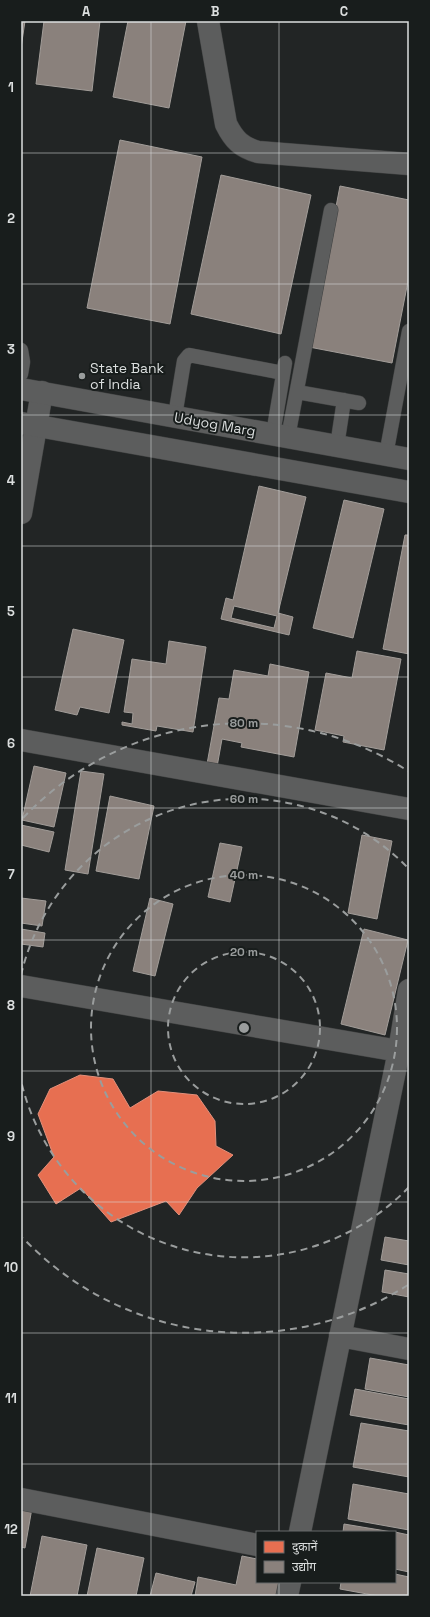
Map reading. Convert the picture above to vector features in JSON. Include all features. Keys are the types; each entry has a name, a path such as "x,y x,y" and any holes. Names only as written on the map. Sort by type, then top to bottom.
{"street":[{"path":"208,21 226,124 232,137 244,148 258,152 409,164"},
{"path":"21,513 31,390"},
{"name":"Udyog Marg","path":"31,390 409,459"},
{"path":"28,425 409,492"},
{"path":"21,740 409,809"},
{"path":"21,986 399,1051"},
{"path":"300,1531 399,1051 409,990"},
{"path":"340,1336 409,1348"},
{"path":"21,1499 256,1545"},
{"path":"287,1596 290,1583"}],"lane":[{"path":"280,436 296,392 331,210"},
{"path":"386,455 409,331"},
{"path":"21,350 23,362 21,374"},
{"path":"175,416 184,360 190,355 284,368 280,436"},
{"path":"296,392 359,403"},
{"path":"337,446 344,400"}],"building: दुकानें":[{"path":"80,1075 113,1079 130,1108 158,1091 197,1095 215,1121 216,1146 233,1155 197,1188 179,1215 166,1201 111,1222 81,1188 56,1204 38,1175 54,1157 38,1114 50,1089"}],"building: उद्योग":[{"path":"21,21 25,21 21,48"},
{"path":"44,21 100,21 92,91 36,84"},
{"path":"128,21 186,21 169,108 113,97"},
{"path":"120,140 202,157 170,324 87,308"},
{"path":"221,175 311,195 281,334 191,314"},
{"path":"340,186 409,200 409,276 392,363 309,347"},
{"path":"259,486 306,497 278,613 293,617 289,635 221,619 226,598 233,600","holes":["234,606 277,616 274,628 231,618"]},
{"path":"344,500 384,509 353,638 313,628"},
{"path":"405,535 409,535 409,654 383,649"},
{"path":"73,629 124,640 109,713 80,707 77,715 55,710"},
{"path":"169,641 206,647 193,732 157,726 156,731 122,725 122,722 132,724 133,713 124,712 132,659 166,664"},
{"path":"357,651 401,659 384,750 343,742 344,736 315,730 326,673 352,678"},
{"path":"270,664 309,672 294,757 241,747 242,743 222,739 217,767 207,764 219,698 229,699 234,670 268,676"},
{"path":"34,766 66,773 54,827 22,820"},
{"path":"81,771 104,774 88,874 65,870"},
{"path":"110,796 154,806 139,879 96,871"},
{"path":"21,825 54,832 49,852 21,845"},
{"path":"362,835 392,841 377,919 348,913"},
{"path":"220,843 242,847 230,902 208,897"},
{"path":"21,898 46,901 42,926 21,923"},
{"path":"150,898 173,904 155,976 133,971"},
{"path":"21,929 45,933 43,947 21,944"},
{"path":"364,929 408,940 385,1035 341,1024"},
{"path":"385,1237 409,1241 409,1265 381,1260"},
{"path":"385,1270 409,1274 409,1297 382,1292"},
{"path":"370,1358 409,1365 409,1397 365,1389"},
{"path":"355,1389 409,1399 409,1425 350,1415"},
{"path":"361,1423 409,1431 409,1477 353,1467"},
{"path":"353,1484 409,1494 409,1530 348,1519"},
{"path":"21,1506 32,1508 25,1548 21,1547"},
{"path":"344,1524 386,1531 343,1531"},
{"path":"396,1532 409,1535 409,1572 396,1569"},
{"path":"42,1536 87,1545 77,1596 30,1596"},
{"path":"97,1548 144,1558 136,1596 87,1596"},
{"path":"242,1556 256,1559 256,1583 280,1583 277,1596 195,1596 198,1577 236,1585"},
{"path":"156,1573 195,1582 191,1596 150,1596"},
{"path":"396,1574 409,1577 409,1596 378,1596 340,1589 341,1583 396,1583"}],"place":[{"name":"State Bank of India","path":"82,376"}]}
